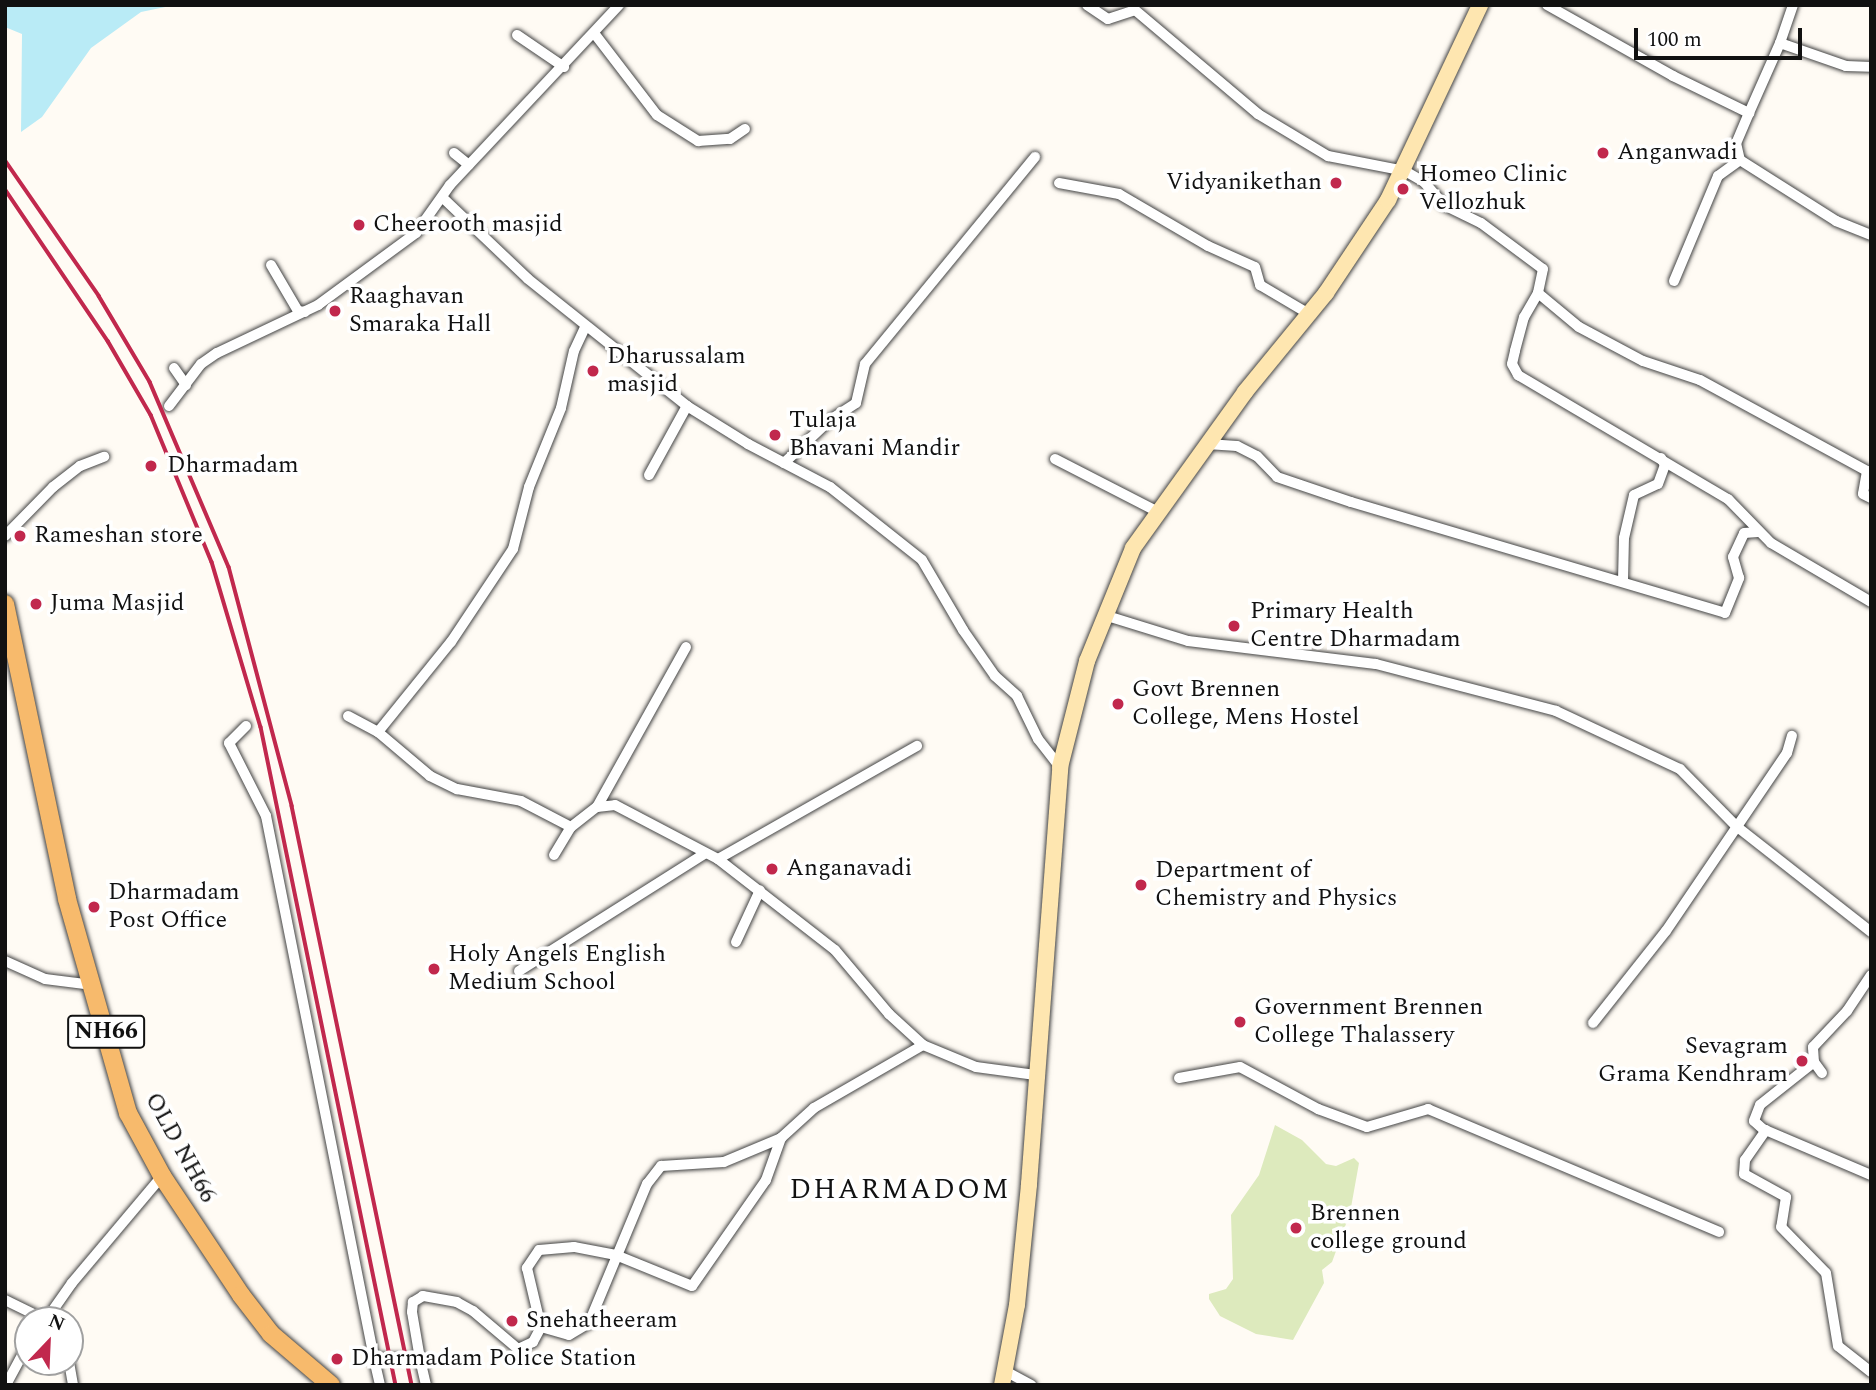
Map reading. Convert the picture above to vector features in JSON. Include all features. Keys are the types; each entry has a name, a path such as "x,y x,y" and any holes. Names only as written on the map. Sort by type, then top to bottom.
{"main road":[{"path":"1004,1378 1017,1306 1060,767 1073,706 1104,615 1133,548 1207,444 1309,314 1374,223 1405,171 1480,5"},
{"name":"OLD NH66","path":"6,611 67,899 128,1113 162,1176 271,1334 331,1385"}],"street":[{"path":"169,406 217,353 305,312 373,269 416,233 469,165 564,67 609,11 619,5"},
{"path":"1087,5 1108,19 1135,10 1258,114 1328,156 1405,171 1424,182 1444,205 1481,223 1543,269 1538,293 1524,317 1515,351 1513,364 1518,375 1728,499 1758,532 1803,565 1871,602"},
{"path":"1547,5 1673,76 1749,113"},
{"path":"1793,5 1780,43 1736,143 1740,160 1836,221 1871,235"},
{"path":"594,33 657,115 698,141 730,139 745,129"},
{"path":"517,35 564,67"},
{"path":"1780,43 1846,66 1871,67"},
{"path":"454,153 469,165"},
{"path":"784,463 830,420 856,403 865,364 1035,157"},
{"path":"1674,281 1718,176 1740,160"},
{"path":"1059,183 1119,194 1208,246 1255,267 1260,285 1309,314"},
{"path":"443,198 585,327 687,406 830,487 922,560 962,630 995,676 1017,696 1038,739 1060,767"},
{"path":"271,265 298,311 305,312"},
{"path":"1538,293 1579,327 1632,356 1670,373 1700,380 1867,471 1863,494 1871,498"},
{"path":"378,732 451,642 513,549 529,487 561,408 574,351 585,327"},
{"path":"174,368 186,385"},
{"path":"649,475 687,406"},
{"path":"1207,444 1237,446 1257,456 1277,477 1351,502 1725,613 1739,578 1733,557 1744,533 1758,532"},
{"path":"5,536 53,487 80,466 104,457"},
{"path":"1623,581 1624,538 1634,495 1658,484 1665,465 1661,458"},
{"path":"1055,459 1158,512"},
{"path":"1104,615 1188,642 1376,664 1556,711 1680,769 1736,826 1871,932"},
{"path":"554,855 570,827 597,807 686,647"},
{"path":"348,716 378,732 430,776 457,789 521,801 570,827"},
{"path":"246,726 229,743 266,816 380,1385"},
{"path":"1594,1023 1666,931 1787,753 1792,736"},
{"path":"718,859 917,746"},
{"path":"597,807 624,808 704,854 718,859 835,950 889,1014 923,1045 976,1068 1035,1075"},
{"path":"519,971 570,942 704,854"},
{"path":"736,942 760,890"},
{"path":"5,961 45,979 93,985"},
{"path":"1871,975 1847,1011 1818,1038 1814,1062 1760,1105 1754,1121 1766,1130 1871,1175"},
{"path":"541,1327 569,1335 583,1328 647,1184 661,1166 733,1160 781,1138 814,1108 923,1045"},
{"path":"1814,1062 1822,1073"},
{"path":"1179,1078 1240,1067 1318,1109 1367,1127 1428,1109 1719,1232"},
{"path":"1766,1130 1745,1160 1744,1174 1786,1197 1781,1227 1826,1273 1839,1346 1871,1371"},
{"path":"426,1385 412,1312 418,1298 457,1302 518,1349 533,1342 541,1327 527,1268 531,1256 539,1250 574,1247 616,1255 692,1286 766,1180 781,1138"},
{"path":"57,1306 162,1176"},
{"path":"374,1358 420,1359"},
{"path":"1004,1378 1031,1385"}],"green space":[{"path":"1275,1125 1302,1140 1326,1164 1336,1166 1354,1158 1359,1163 1350,1213 1332,1262 1322,1270 1324,1283 1293,1340 1256,1334 1220,1316 1209,1299 1209,1294 1226,1289 1233,1279 1231,1215 1259,1175"}],"water":[{"path":"5,5 175,5 141,12 91,48 42,117 21,132 22,34 5,27"}],"railway":[{"path":"5,160 99,296 150,382 229,567 292,806 412,1385"},
{"path":"5,189 108,341 151,415 212,562 261,727 396,1385"}],"place":[{"name":"Anganwadi","path":"1603,153"},
{"name":"Vidyanikethan","path":"1336,183"},
{"name":"Homeo Clinic Vellozhuk","path":"1403,189"},
{"name":"Cheerooth masjid","path":"359,225"},
{"name":"Raaghavan Smaraka Hall","path":"335,311"},
{"name":"Dharussalam masjid","path":"593,371"},
{"name":"Tulaja Bhavani Mandir","path":"775,435"},
{"name":"Dharmadam","path":"151,466"},
{"name":"Rameshan store","path":"20,536"},
{"name":"Juma Masjid","path":"36,604"},
{"name":"Primary Health Centre Dharmadam","path":"1234,626"},
{"name":"Govt Brennen College, Mens Hostel","path":"1118,704"},
{"name":"Anganavadi","path":"772,869"},
{"name":"Department of Chemistry and Physics","path":"1141,885"},
{"name":"Dharmadam Post Office","path":"94,907"},
{"name":"Holy Angels English Medium School","path":"434,969"},
{"name":"Government Brennen College Thalassery","path":"1240,1022"},
{"name":"Sevagram Grama Kendhram","path":"1802,1061"},
{"name":"Brennen college ground","path":"1296,1228"},
{"name":"Snehatheeram","path":"512,1321"},
{"name":"Dharmadam Police Station","path":"337,1359"}],"district":[{"name":"DHARMADOM","path":"900,1190"}]}
